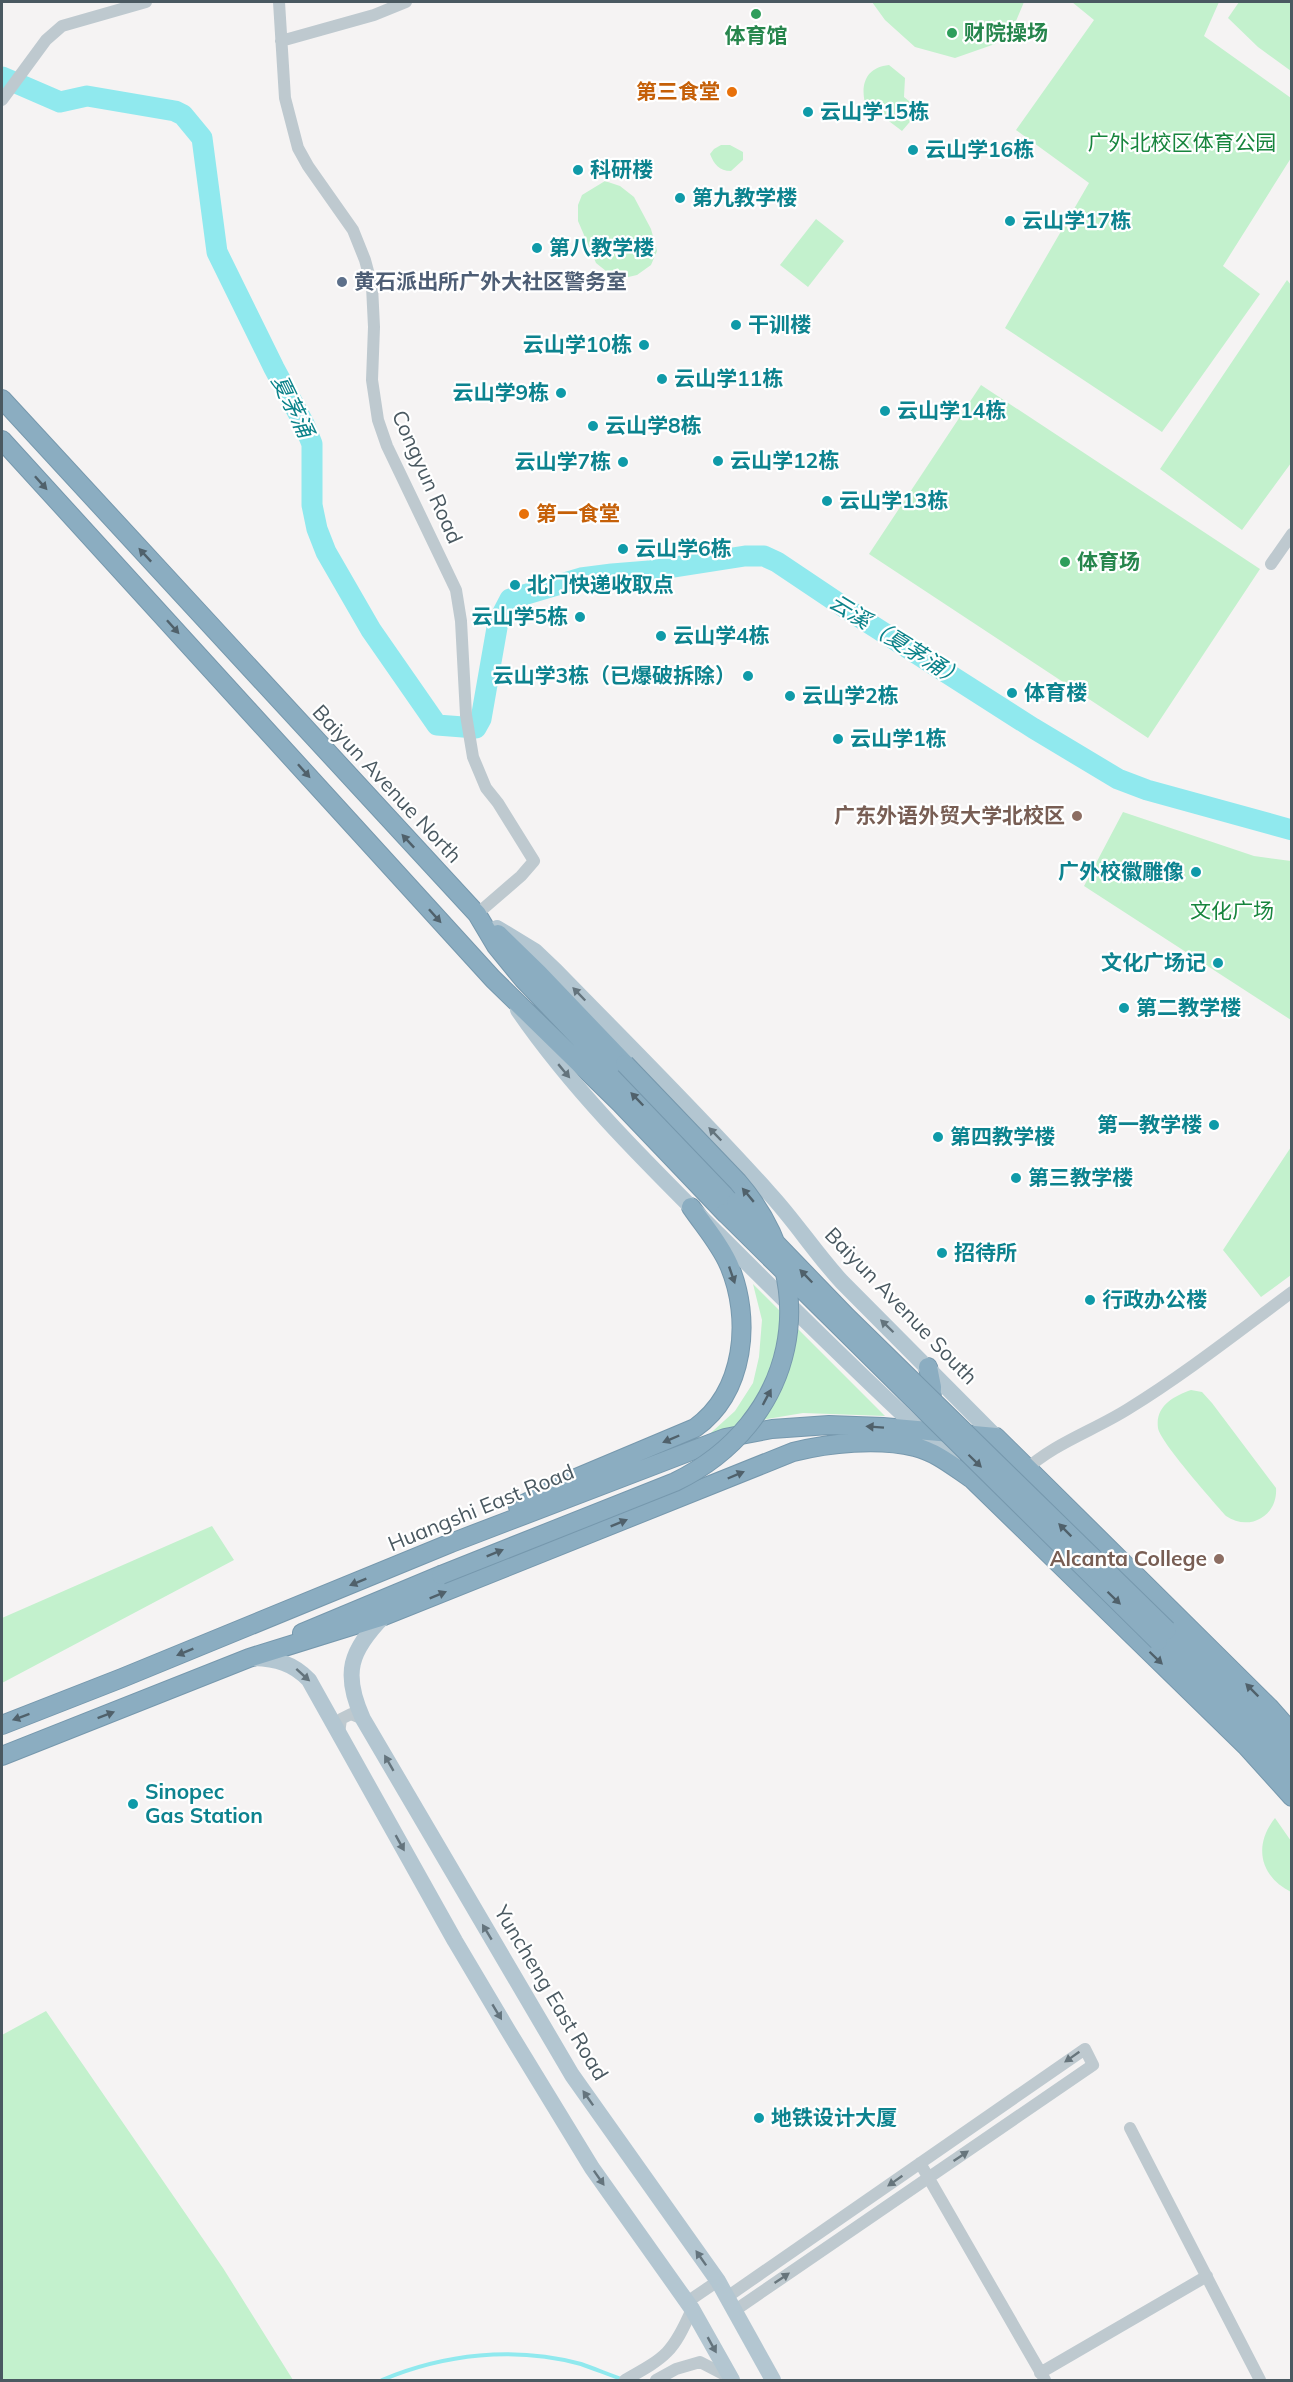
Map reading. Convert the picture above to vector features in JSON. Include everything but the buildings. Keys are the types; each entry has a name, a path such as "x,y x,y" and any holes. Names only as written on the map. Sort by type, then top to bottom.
{"highway":[{"name":"Baiyun Avenue North","path":"2,399 477,914 496,946 523,979 730,1207"},
{"path":"2,440 504,990 730,1207 1162,1636 1292,1773"},
{"path":"2,1756 249,1658 322,1623 699,1471 736,1441 749,1426 773,1386 781,1366 787,1336 788,1291 782,1261 769,1224 738,1182 539,974 477,914"},
{"path":"451,1543 546,1492 687,1431 706,1419 716,1409 725,1396 736,1369 741,1339 741,1309 728,1264 691,1208"},
{"path":"897,1444 919,1430 930,1416 932,1387 928,1367"},
{"name":"Huangshi East Road","path":"2,1725 451,1543 670,1457 725,1438 772,1429 855,1425 996,1437"},
{"name":"Baiyun Avenue South","path":"996,1437 1269,1707 1292,1733"},
{"path":"249,1658 384,1617 770,1461 814,1447 853,1443 897,1444 915,1447 938,1456 972,1479 1246,1746 1292,1797"},
{"path":"670,1457 682,1460 694,1470 694,1485 682,1498"},
{"path":"1162,1636 1292,1754"}],"main road":[{"name":"Baiyun Avenue South","path":"477,914 535,951 556,971 747,1168 788,1214 824,1263 996,1437"},
{"path":"504,990 543,1046 579,1089 691,1208 972,1479"},
{"path":"897,1409 913,1405 923,1396 928,1382 928,1367"},
{"name":"Yuncheng East Road","path":"384,1617 366,1635 358,1647 350,1674 355,1700 363,1719 572,2075 718,2281 773,2380"},
{"path":"249,1658 279,1661 300,1671 309,1680 455,1941 538,2079 592,2168 689,2306 730,2379"}],"street":[{"path":"2,99 46,40 62,26 146,2"},
{"name":"Congyun Road","path":"279,2 285,98 298,148 353,230 365,260 374,308 372,380 378,420 387,446 447,569 459,603 466,715 470,741 481,778 534,861 521,876 477,914"},
{"path":"281,41 364,18 406,2"},
{"path":"1271,564 1292,534"},
{"path":"993,1500 1050,1450 1153,1394 1292,1292"},
{"path":"339,1734 340,1719 351,1714 363,1719"},
{"path":"1085,2049 1093,2065 928,2178 730,2304 920,2163 1085,2049"},
{"path":"1131,2128 1260,2380"},
{"path":"920,2163 1042,2377 1207,2277"},
{"path":"625,2380 667,2355 681,2336 689,2306 718,2281"},
{"path":"660,2378 686,2365 700,2362 730,2379"}],"green space":[{"name":"财院操场","path":"872,2 1024,2 1016,21 995,44 955,58 915,47 885,20"},
{"name":"广外北校区体育公园","path":"1072,2 1219,2 1204,36 1291,98 1291,158 1223,266 1260,294 1162,432 1005,328 1089,183 1016,130 1094,20"},
{"path":"1239,2 1291,2 1291,71 1258,47 1228,18"},
{"path":"889,65 905,78 904,97 920,110 902,131 865,103 864,88 867,77 876,69"},
{"path":"721,145 730,145 743,152 743,160 731,171 723,170 718,166 710,154"},
{"path":"605,181 620,186 634,197 651,229 657,251 651,265 637,275 624,278 611,275 596,263 578,221 578,205 582,195"},
{"path":"816,219 844,241 808,287 780,265"},
{"path":"1287,280 1292,286 1291,463 1242,530 1160,469"},
{"name":"体育场","path":"981,385 1260,569 1148,738 869,554"},
{"name":"文化广场","path":"1123,812 1254,856 1291,861 1291,1020 1084,886"},
{"path":"1291,1147 1291,1275 1261,1297 1223,1250"},
{"path":"753,1284 885,1416 803,1413 767,1419 703,1440 735,1411 753,1383 759,1357 762,1320"},
{"path":"1191,1390 1202,1392 1212,1403 1276,1488 1272,1506 1267,1513 1252,1522 1235,1521 1226,1516 1188,1472 1161,1435 1158,1420 1163,1408 1178,1395"},
{"path":"212,1526 234,1560 2,1683 2,1618"},
{"path":"1275,1818 1291,1841 1291,1892 1272,1878 1263,1859 1264,1839"},
{"path":"46,2011 223,2268 293,2380 2,2380 2,2035"}],"waterway":[{"name":"夏茅涌","path":"2,77 60,102 87,96 175,111 183,115 202,138 217,252 312,444 312,505 317,529 326,552 371,630 437,725 476,728 481,719 498,622 510,599 581,578 649,571 745,556 764,556 777,562 1033,728 1118,779 1147,790 1292,830"},
{"path":"382,2380 430,2364 505,2354 556,2358 581,2364 624,2380"}],"place":[{"name":"体育馆","path":"756,14"},
{"name":"财院操场","path":"952,33"},
{"name":"第三食堂","path":"732,92"},
{"name":"云山学15栋","path":"808,112"},
{"name":"云山学16栋","path":"913,150"},
{"name":"科研楼","path":"578,170"},
{"name":"第九教学楼","path":"680,198"},
{"name":"云山学17栋","path":"1010,221"},
{"name":"第八教学楼","path":"537,248"},
{"name":"黄石派出所广外大社区警务室","path":"342,282"},
{"name":"干训楼","path":"736,325"},
{"name":"云山学10栋","path":"644,345"},
{"name":"云山学11栋","path":"662,379"},
{"name":"云山学9栋","path":"561,393"},
{"name":"云山学14栋","path":"885,411"},
{"name":"云山学8栋","path":"593,426"},
{"name":"云山学12栋","path":"718,461"},
{"name":"云山学7栋","path":"623,462"},
{"name":"云山学13栋","path":"827,501"},
{"name":"第一食堂","path":"524,514"},
{"name":"云山学6栋","path":"623,549"},
{"name":"体育场","path":"1065,562"},
{"name":"北门快递收取点","path":"515,585"},
{"name":"云山学5栋","path":"580,617"},
{"name":"云山学4栋","path":"661,636"},
{"name":"云山学3栋（已爆破拆除）","path":"748,676"},
{"name":"体育楼","path":"1012,693"},
{"name":"云山学2栋","path":"790,696"},
{"name":"云山学1栋","path":"838,739"},
{"name":"广东外语外贸大学北校区","path":"1077,816"},
{"name":"广外校徽雕像","path":"1196,872"},
{"name":"文化广场记","path":"1218,963"},
{"name":"第二教学楼","path":"1124,1008"},
{"name":"第一教学楼","path":"1214,1125"},
{"name":"第四教学楼","path":"938,1137"},
{"name":"第三教学楼","path":"1016,1178"},
{"name":"招待所","path":"942,1253"},
{"name":"行政办公楼","path":"1090,1300"},
{"name":"Alcanta College","path":"1219,1559"},
{"name":"Sinopec Gas Station","path":"133,1804"},
{"name":"地铁设计大厦","path":"759,2118"}],"water label":[{"name":"云溪（夏茅涌）","path":"897,640"}]}
